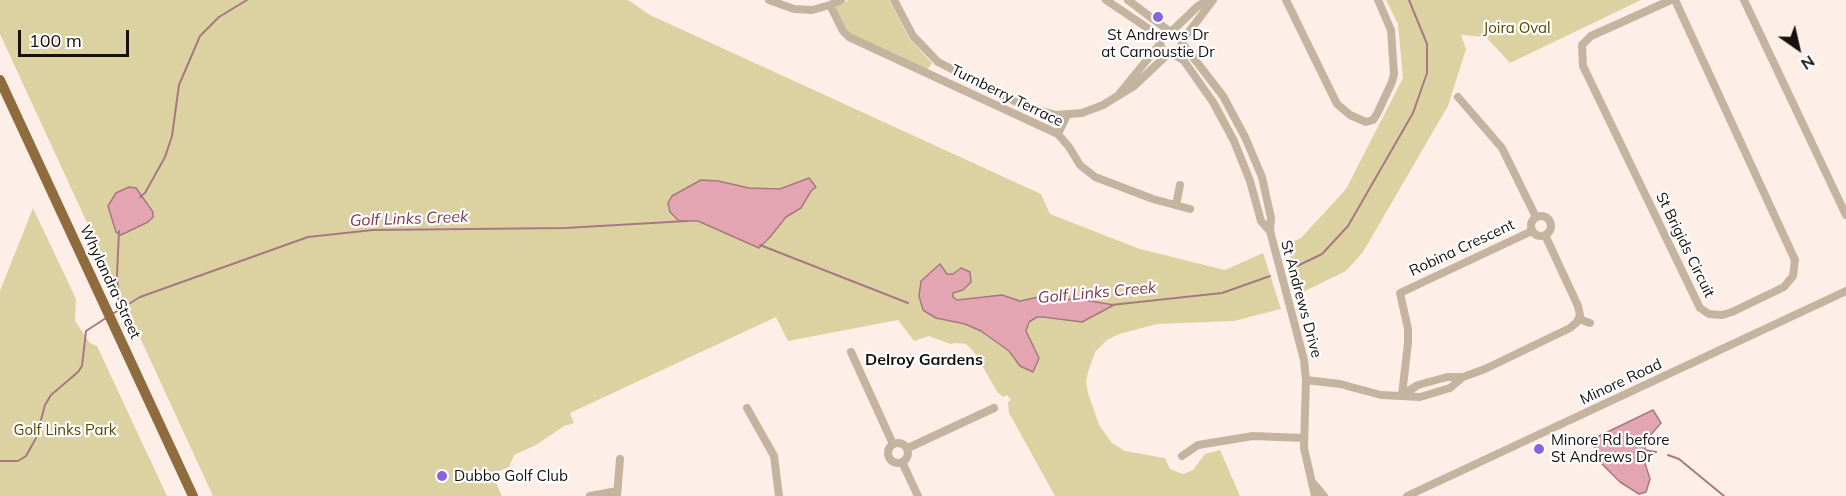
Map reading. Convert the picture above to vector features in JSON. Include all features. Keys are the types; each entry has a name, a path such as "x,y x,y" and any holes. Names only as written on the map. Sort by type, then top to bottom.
{"highway":[{"name":"Whylandra Street","path":"0,80 193,496"}],"street":[{"path":"769,0 794,9 812,10 841,0"},
{"path":"894,0 903,21 918,42 943,66 1034,110 1056,115 1093,110 1134,86 1171,53 1179,50 1182,42 1213,0"},
{"path":"1106,0 1149,29 1160,42 1163,50 1171,53"},
{"path":"1128,0 1170,31 1179,34 1182,42"},
{"path":"1119,94 1160,42 1163,34 1170,31 1208,0"},
{"path":"1286,0 1337,104 1359,120 1370,121 1377,114 1394,74 1391,30 1378,0"},
{"name":"St Brigids Circuit","path":"1673,0 1795,261 1796,269 1784,287 1722,315 1709,314 1700,308 1582,66 1582,45 1591,36 1673,0"},
{"path":"1744,0 1846,215"},
{"name":"Turnberry Terrace","path":"830,5 843,31 849,37 1058,134 1080,165 1095,177 1153,199 1190,208"},
{"name":"St Andrews Drive","path":"1182,42 1222,96 1245,137 1262,177 1271,218 1270,231 1304,360 1305,459 1315,496"},
{"name":"St Andrews Drive","path":"1171,53 1184,61 1213,102 1234,141 1250,181 1261,221 1270,231"},
{"path":"1458,97 1502,148 1536,217"},
{"path":"1058,134 1066,115"},
{"path":"1176,205 1180,185"},
{"path":"1542,216 1550,222 1550,228 1545,235 1539,236 1532,231 1531,223 1536,217 1542,216"},
{"name":"Robina Crescent","path":"1402,395 1408,329 1400,293 1532,231"},
{"path":"1306,380 1340,384 1381,395 1402,395 1418,385 1447,377 1464,377 1500,362 1574,325 1579,319 1578,306 1545,235"},
{"name":"Minore Road","path":"1407,496 1846,291"},
{"path":"1579,319 1590,323"},
{"path":"851,352 893,444"},
{"path":"747,408 774,456 779,496"},
{"path":"908,448 994,408"},
{"path":"1182,456 1198,445 1253,436 1304,438"},
{"path":"900,442 908,448 908,457 902,462 894,462 889,457 888,451 893,444 900,442"},
{"path":"590,496 617,494 620,459"},
{"path":"902,462 918,496"},
{"name":"St Andrews Drive","path":"1311,480 1324,496"}],"green space":[{"name":"Dubbo Golf Club","path":"0,0 628,0 650,15 1041,194 1050,214 1140,249 1225,270 1263,253 1281,309 1234,321 1157,324 1119,334 1107,340 1095,352 1086,381 1099,425 1112,443 1125,451 1165,458 1170,469 1183,474 1193,470 1205,454 1220,450 1240,496 1055,496 1009,413 1008,402 1011,400 1007,395 1004,397 998,393 974,352 966,344 950,344 929,336 914,341 898,320 788,341 776,317 570,413 574,423 564,426 536,445 514,455 509,467 492,474 502,496 213,496 0,34"},
{"path":"849,0 889,0 909,38 932,63 927,70 850,35 834,9"},
{"name":"Joira Oval","path":"1386,0 1641,0 1510,63 1486,37 1461,35 1466,49 1448,106 1363,252 1346,271 1301,293 1287,244 1301,238 1346,189 1403,78 1398,24"},
{"name":"Golf Links Park","path":"33,208 76,299 75,321 90,343 97,346 167,496 0,496 0,291"}],"shaded area":[{"path":"809,178 816,187 801,208 786,217 759,248 698,221 679,221 670,212 668,203 672,196 701,180 718,181 749,188 780,189"},
{"path":"129,187 136,188 153,212 153,217 148,222 121,235 116,232 108,206 116,193"},
{"path":"940,264 947,274 953,274 961,268 970,272 971,282 963,290 953,293 953,297 957,300 1002,295 1020,301 1043,296 1051,300 1079,299 1114,305 1082,322 1037,317 1029,322 1026,331 1039,358 1033,372 1020,366 1009,351 981,331 965,324 936,318 923,310 919,296 921,281"},
{"path":"1653,410 1661,423 1648,438 1643,457 1650,479 1646,492 1639,494 1620,482 1602,464 1593,444 1595,438"}],"waterway":[{"path":"140,197 145,193 165,157 172,136 179,85 200,36 219,17 247,0"},
{"path":"1291,269 1322,254 1348,226 1413,113 1427,73 1427,44 1409,0"},
{"name":"Golf Links Creek","path":"114,313 140,297 308,237 373,230 565,228 687,221"},
{"path":"119,231 117,275 119,309"},
{"name":"Golf Links Creek","path":"760,245 908,303"},
{"name":"Golf Links Creek","path":"1111,305 1222,293 1270,276"},
{"name":"Golf Links Creek","path":"0,461 18,461 26,456 36,438 45,405 51,395 82,366 86,331 106,318"},
{"path":"1644,450 1656,452"},
{"path":"1668,455 1679,459 1724,496"}],"place":[{"name":"St Andrews Dr at Carnoustie Dr","path":"1158,17"},
{"name":"Minore Rd before St Andrews Dr","path":"1539,449"},
{"name":"Dubbo Golf Club","path":"442,476"}],"district":[{"name":"Delroy Gardens","path":"924,360"}]}
